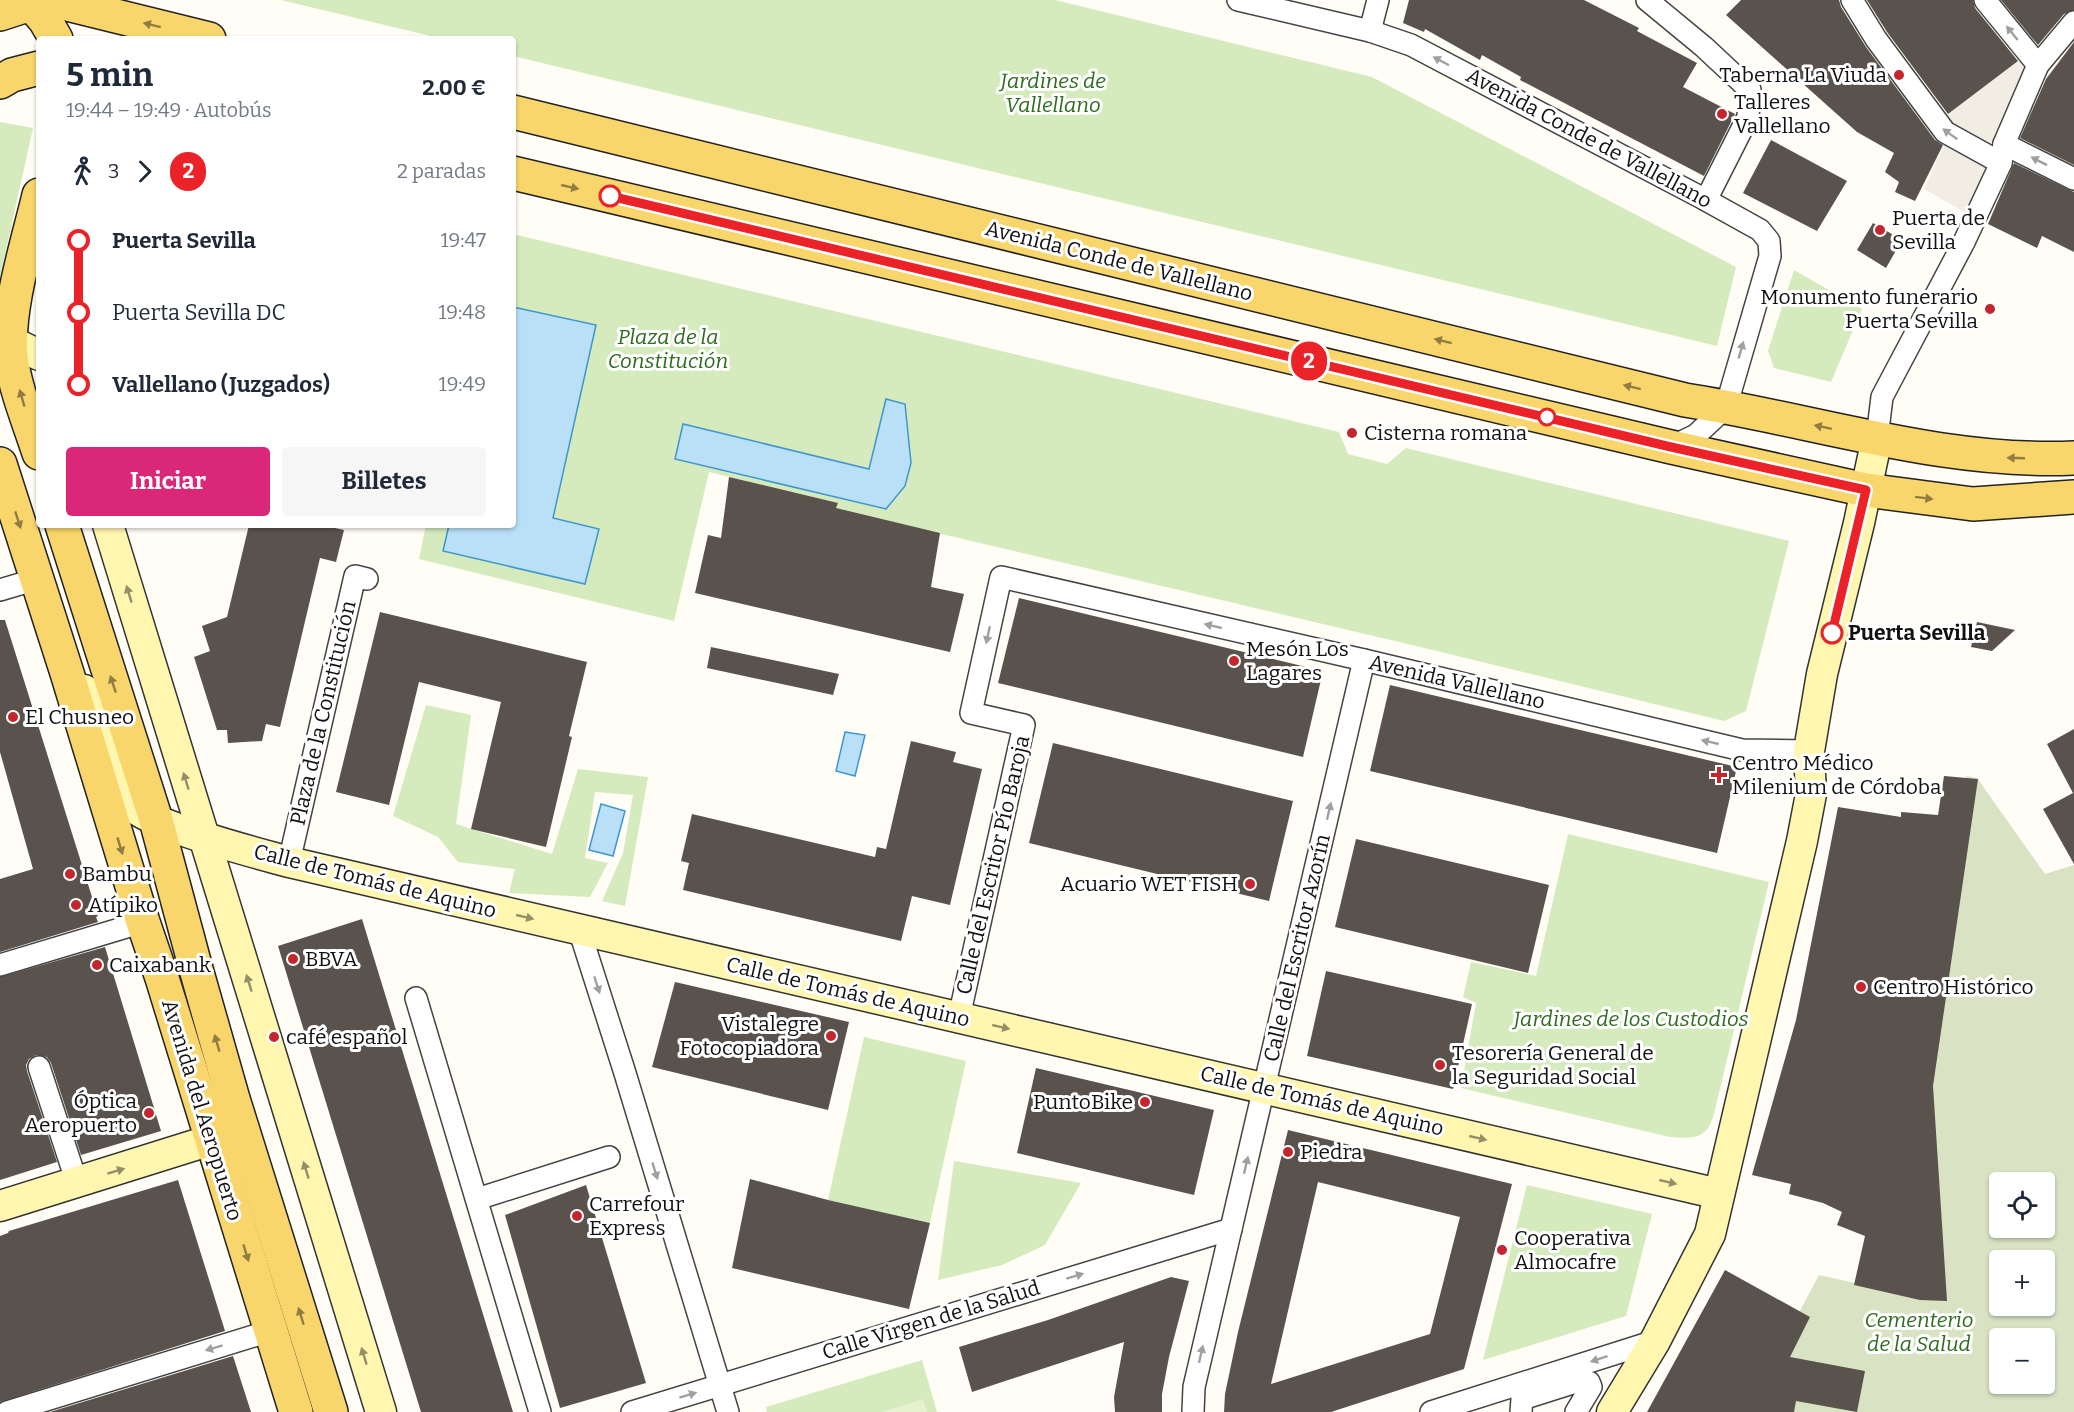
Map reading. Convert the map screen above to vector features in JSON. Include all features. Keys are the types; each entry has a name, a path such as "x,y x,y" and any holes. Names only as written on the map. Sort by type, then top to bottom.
{"main road":[{"path":"0,14 52,2 196,36"},
{"path":"52,2 45,20 54,36"},
{"path":"52,2 69,36"},
{"path":"0,55 36,61"},
{"path":"0,82 12,75 36,69"},
{"name":"Avenida Conde de Vallellano","path":"516,113 1685,400 1726,406 1877,438 1994,457 2074,458"},
{"path":"516,174 1671,447 1866,490 1973,504 2074,497"},
{"path":"36,208 14,301 25,348 14,373 36,443"},
{"name":"Avenida del Aeropuerto","path":"0,464 296,1412"},
{"name":"Avenida del Aeropuerto","path":"63,528 156,820 195,969 233,1099 330,1412"}],"street":[{"name":"Avenida Conde de Vallellano","path":"1238,0 1370,31 1411,45 1760,230 1769,240 1770,256 1726,406 1696,435 1671,447"},
{"path":"1370,31 1378,0"},
{"path":"1647,0 1704,47 1750,90 1748,117 1706,200"},
{"path":"1852,0 1876,39 1945,132 2074,179"},
{"path":"1985,0 2038,65"},
{"path":"1612,1412 1655,1341 1710,1234 1802,841 1811,794 1809,752 1822,674 1866,490 1877,438 1882,397 1964,243 2038,65 2074,22"},
{"path":"109,528 381,1412"},
{"name":"Plaza de la Constitución","path":"289,862 355,576 368,579"},
{"name":"Avenida Vallellano","path":"1001,578 1364,660 1742,750 1809,752"},
{"name":"Calle del Escritor Pío Baroja","path":"958,1017 1024,725 971,713 1001,578"},
{"path":"0,590 37,579"},
{"name":"Calle del Escritor Azorín","path":"1193,1412 1194,1387 1364,660"},
{"name":"Calle de Tomás de Aquino","path":"67,673 91,698 125,800 133,809 156,820 204,837 289,862 1719,1194"},
{"path":"0,965 143,922"},
{"path":"579,929 728,1412"},
{"path":"416,998 540,1412"},
{"path":"39,1067 77,1184"},
{"path":"0,1206 77,1184 211,1140 233,1099"},
{"path":"477,1199 609,1157"},
{"name":"Calle Virgen de la Salud","path":"632,1412 1231,1229"},
{"path":"7,1412 270,1331"},
{"path":"1431,1412 1655,1341"},
{"path":"1521,1412 1522,1399 1582,1380 1588,1382 1591,1388 1576,1412"}],"green space":[{"name":"Jardines de Vallellano","path":"281,0 1055,0 1372,77 1736,267 1717,346 516,57 516,36 431,36"},
{"path":"0,122 33,128 0,277"},
{"path":"516,235 1339,432 1348,454 1387,464 1406,448 1789,541 1746,711 1724,721 836,509 837,503 709,472 674,621 419,559 425,528 448,528 443,550 585,584 599,529 553,518 596,325 516,308","holes":["684,424 870,469 675,458"]},
{"path":"1794,270 1862,309 1831,382 1774,368 1768,351"},
{"path":"426,705 471,715 456,824 552,854 578,769 648,777 625,906 602,901 623,853 633,795 595,792 585,858 608,863 590,897 509,893 515,869 458,862 438,837 393,816"},
{"name":"Cementerio de la Salud","path":"1966,776 1977,778 2045,874 2074,865 2074,1412 1746,1412 1819,1275 1855,1283 1902,1191"},
{"name":"Jardines de los Custodios","path":"1568,834 1769,882 1714,1114 1708,1128 1698,1136 1670,1137 1461,1088 1476,1003 1463,997 1471,962 1536,976"},
{"path":"864,1037 966,1061 930,1223 828,1200"},
{"path":"954,1161 1081,1183 1045,1245 1002,1265 938,1280"},
{"path":"1527,1185 1652,1214 1626,1316 1483,1360"},
{"path":"922,1360 937,1412 767,1412 766,1407"},
{"path":"923,1399 927,1412 882,1412"}],"shaded area":[{"path":"2019,61 2038,65 1968,214 1924,189 1946,140 1940,120"}],"water":[{"path":"516,308 596,325 553,518 599,529 585,584 443,551 448,528 516,528"},
{"path":"886,399 905,404 911,463 905,486 886,509 675,459 683,424 869,469"},
{"path":"845,732 865,735 855,776 836,771"},
{"path":"601,804 625,811 613,856 589,850"}],"building":[{"path":"1409,0 1584,0 1639,28 1637,31 1697,63 1683,87 1735,114 1704,176 1520,80 1521,77 1482,55 1480,60 1425,29 1424,32 1403,23"},
{"path":"1741,0 1839,0 1866,47 1935,140 1943,145 1915,201 1895,192 1899,182 1885,172 1894,153 1857,132 1726,15"},
{"path":"1867,0 1973,0 1975,8 2018,61 1948,114 1887,32"},
{"path":"2001,0 2074,0 2074,10 2064,14 2038,45"},
{"path":"2074,42 2074,165 2020,138 2046,79"},
{"path":"1771,140 1847,181 1817,231 1743,193"},
{"path":"2014,163 2074,192 2074,252 2042,236 2037,248 1988,224"},
{"name":"Puerta de Sevilla","path":"1873,223 1902,240 1886,268 1857,250"},
{"path":"729,477 838,503 836,508 940,533 931,587 964,594 950,652 695,593 708,535 721,538"},
{"path":"248,528 335,528 344,530 336,562 320,558 280,727 266,724 262,741 228,743 227,730 217,730 194,657 210,651 202,626 227,617"},
{"path":"1019,598 1323,671 1303,757 998,683"},
{"path":"380,612 587,662 546,847 471,829 501,702 419,682 389,805 336,792"},
{"path":"0,620 5,620 98,922 0,952 0,879 33,869 0,752"},
{"path":"1977,622 2015,630 1992,651 1971,647"},
{"path":"711,647 839,674 833,695 707,668"},
{"path":"1390,685 1737,767 1717,853 1370,771"},
{"path":"2074,729 2074,864 2043,809 2073,793 2047,744"},
{"path":"911,741 956,752 953,762 982,769 950,905 912,896 901,941 683,890 689,863 681,861 692,814 875,857 877,847 886,849"},
{"path":"1053,743 1293,801 1269,901 1029,843"},
{"name":"Centro Histórico","path":"1944,776 1978,779 1933,1086 1947,1301 1920,1300 1854,1285 1865,1236 1837,1225 1842,1212 1823,1203 1789,1194 1791,1184 1752,1175 1796,1020 1838,807 1901,817 1901,812 1938,815"},
{"path":"1356,839 1549,885 1528,973 1335,927"},
{"path":"362,919 513,1412 421,1412 278,946"},
{"path":"105,947 161,1131 81,1155 51,1063 47,1057 36,1055 29,1059 26,1065 27,1071 57,1162 0,1180 0,977"},
{"path":"1326,971 1472,1004 1453,1089 1307,1056"},
{"path":"675,982 849,1022 828,1110 652,1067"},
{"path":"1036,1068 1214,1110 1194,1195 1017,1153"},
{"path":"1288,1130 1512,1184 1464,1369 1331,1412 1224,1412 1225,1394","holes":["1318,1182 1460,1217 1430,1334 1271,1384"]},
{"path":"750,1179 828,1200 930,1223 909,1309 732,1268"},
{"path":"178,1180 225,1331 0,1402 0,1236 9,1231"},
{"path":"586,1185 646,1383 560,1408 505,1215"},
{"path":"1725,1270 1810,1317 1790,1357 1865,1371 1857,1412 1796,1401 1794,1412 1647,1412"},
{"path":"1171,1277 1189,1281 1169,1357 1162,1394 1162,1412 1115,1412 1114,1397 1124,1342 972,1392 959,1347 1048,1320"},
{"path":"233,1356 251,1412 50,1412"}],"bus line":[{"name":"2","path":"610,196 1671,447 1866,490 1832,633"}],"place":[{"name":"Taberna La Viuda","path":"1899,75"},
{"name":"Talleres Vallellano","path":"1722,114"},
{"name":"Puerta de Sevilla","path":"1880,230"},
{"name":"Monumento funerario Puerta Sevilla","path":"1990,309"},
{"name":"Cisterna romana","path":"1352,433"},
{"name":"Puerta Sevilla","path":"1832,633"},
{"name":"Mesón Los Lagares","path":"1234,661"},
{"name":"El Chusneo","path":"13,717"},
{"name":"Centro Médico Milenium de Córdoba","path":"1719,775"},
{"name":"Bambu","path":"70,874"},
{"name":"Acuario WET FISH","path":"1250,884"},
{"name":"Atípiko","path":"76,905"},
{"name":"BBVA","path":"293,959"},
{"name":"Caixabank","path":"97,965"},
{"name":"Centro Histórico","path":"1861,987"},
{"name":"Vistalegre Fotocopiadora","path":"831,1036"},
{"name":"café español","path":"274,1037"},
{"name":"Tesorería General de la Seguridad Social","path":"1440,1065"},
{"name":"PuntoBike","path":"1145,1102"},
{"name":"Óptica Aeropuerto","path":"149,1113"},
{"name":"Piedra","path":"1288,1152"},
{"name":"Carrefour Express","path":"577,1216"},
{"name":"Cooperativa Almocafre","path":"1502,1250"}]}
